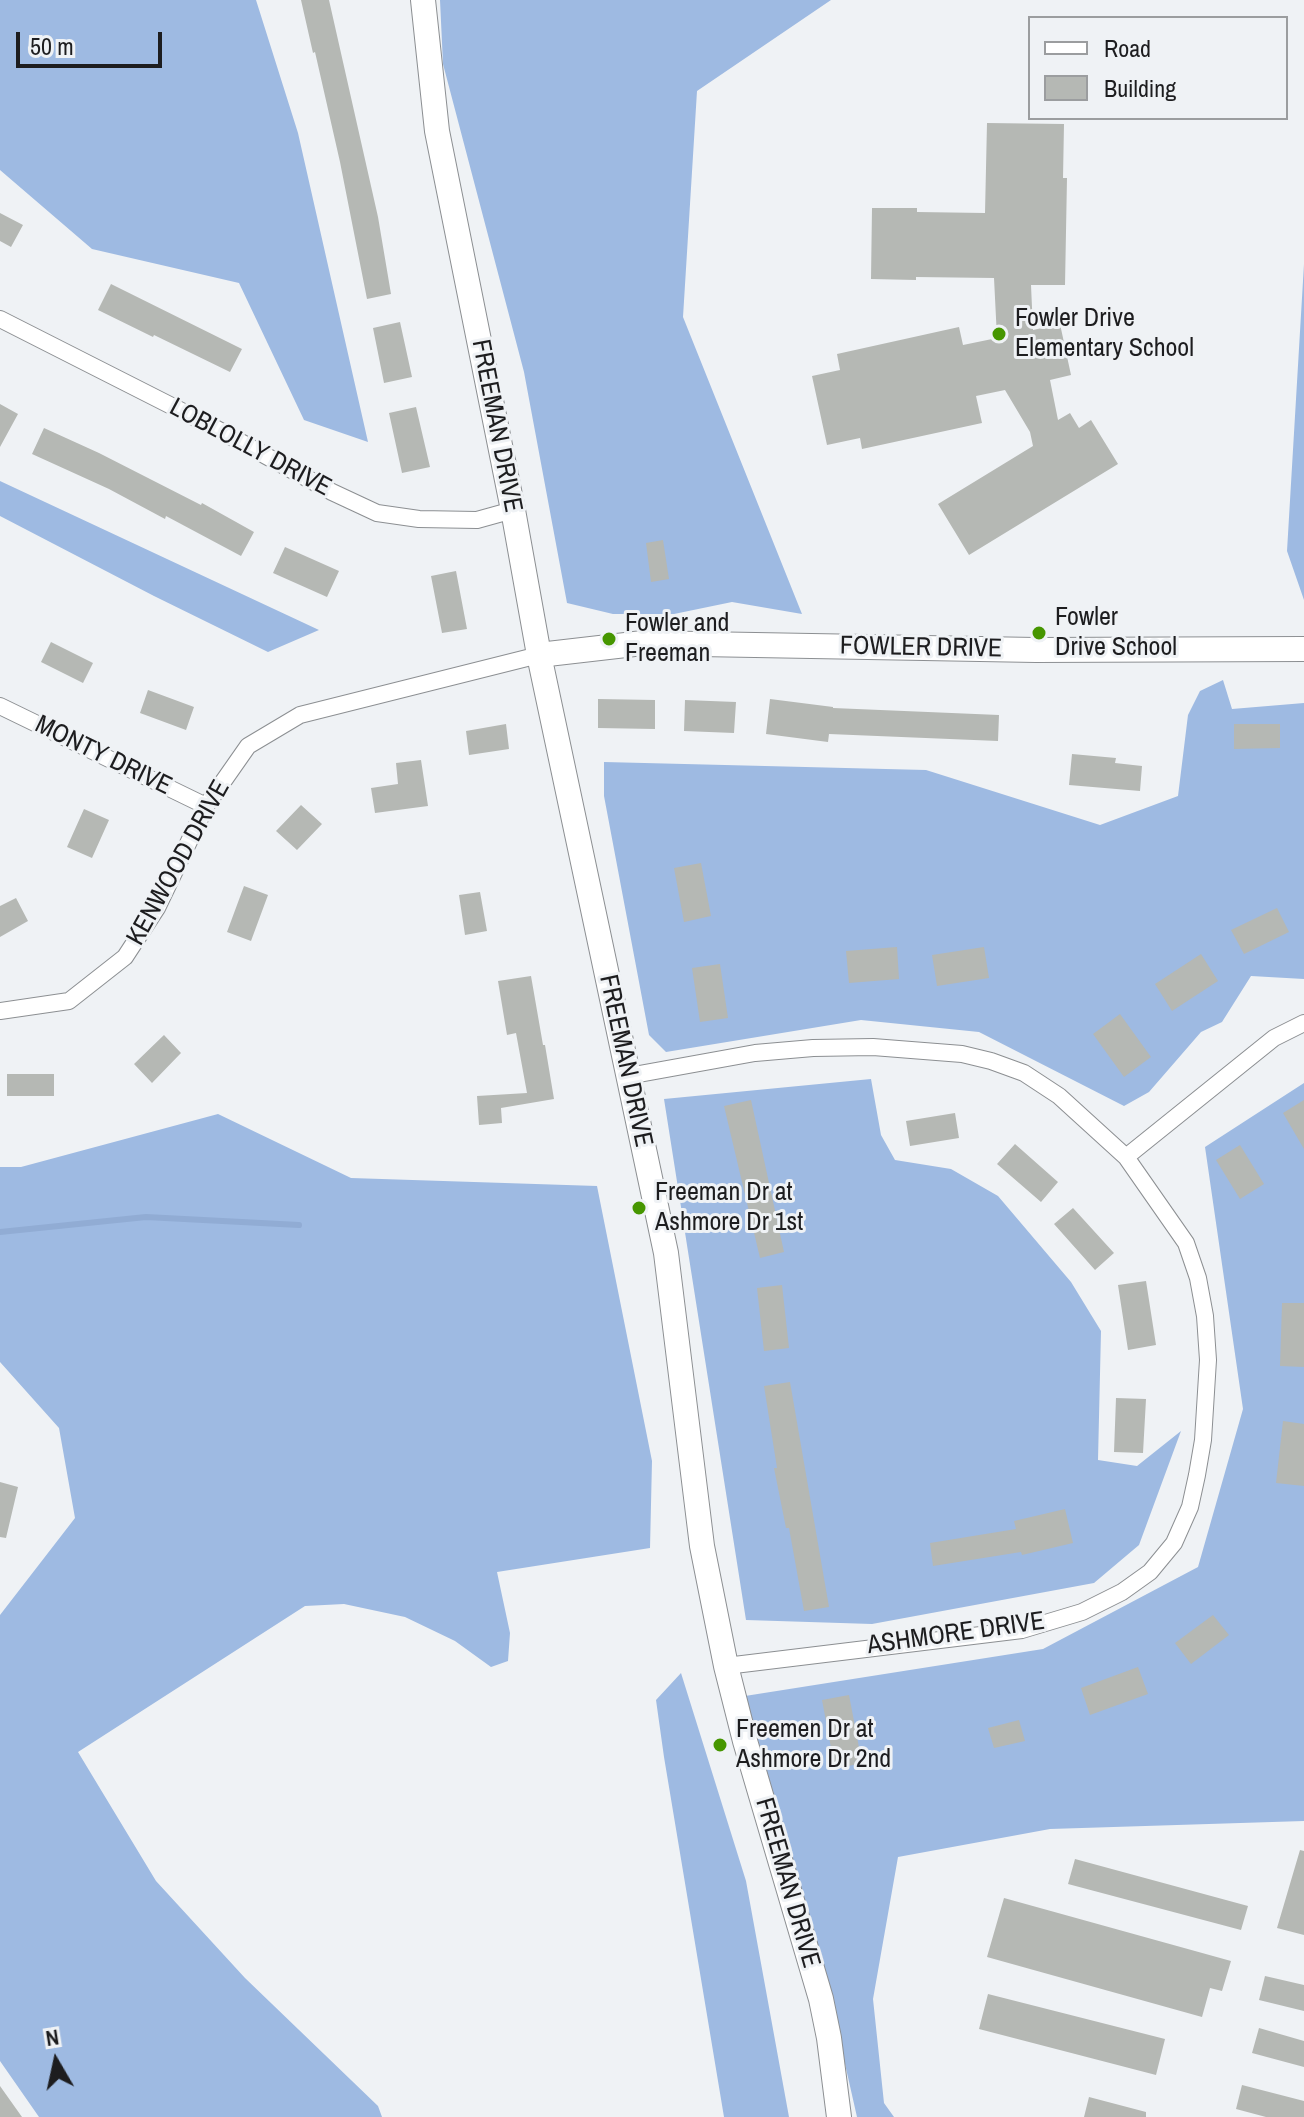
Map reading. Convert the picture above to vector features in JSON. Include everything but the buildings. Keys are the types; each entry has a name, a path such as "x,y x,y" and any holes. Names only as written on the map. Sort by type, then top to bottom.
{"street":[{"name":"FREEMAN DRIVE","path":"423,0 437,131 539,655 666,1253 702,1546 726,1666 745,1741 821,1999 839,2117"},
{"name":"LOBLOLLY DRIVE","path":"0,319 377,513 419,519 477,520 513,510"},
{"name":"FOWLER DRIVE","path":"539,655 643,643 1036,650 1304,649"},
{"name":"KENWOOD DRIVE","path":"0,1011 69,1001 125,957 157,908 206,806 248,746 300,715 539,655"},
{"name":"MONTY DRIVE","path":"0,706 206,806"},
{"path":"1126,1157 1274,1038 1304,1023"},
{"name":"ASHMORE DRIVE","path":"628,1076 755,1053 873,1047 962,1054 1024,1073 1059,1096 1126,1157 1186,1243 1198,1278 1205,1316 1208,1360 1203,1440 1190,1507 1174,1543 1150,1572 1122,1592 1082,1612 1022,1630 726,1666"}],"shaded area":[{"path":"0,0 256,0 298,133 368,442 304,420 239,283 92,249 0,170"},
{"path":"440,0 831,0 697,91 683,317 802,614 732,602 674,614 613,614 567,603 524,372 443,64"},
{"path":"1304,264 1304,600 1287,551"},
{"path":"0,481 319,630 268,652 0,516"},
{"path":"1223,680 1232,709 1304,703 1304,979 1251,976 1222,1022 1201,1032 1149,1092 1124,1106 979,1032 861,1020 666,1052 649,1035 604,796 604,762 926,770 1100,825 1178,796 1188,715 1200,691"},
{"path":"871,1079 881,1135 895,1160 951,1169 998,1196 1071,1282 1101,1331 1098,1460 1137,1466 1181,1431 1139,1545 1094,1583 872,1624 746,1620 664,1099"},
{"path":"1304,1083 1304,1821 1050,1829 898,1857 873,1999 884,2103 894,2117 857,2117 821,1958 745,1696 1043,1649 1198,1567 1243,1409 1205,1147"},
{"path":"218,1114 351,1178 597,1186 652,1461 650,1548 497,1572 510,1633 508,1661 491,1667 455,1641 405,1617 344,1604 305,1606 78,1752 156,1881 245,1978 378,2106 382,2117 39,2117 0,2061 0,1615 75,1518 59,1428 0,1362 0,1167 21,1167"},
{"path":"681,1673 746,1881 789,2117 724,2117 656,1700"}],"waterway":[{"path":"0,1232 146,1217 299,1225"}],"place":[{"name":"Fowler Drive Elementary School","path":"999,334"},
{"name":"Fowler Drive School","path":"1039,633"},
{"name":"Fowler and Freeman","path":"609,639"},
{"name":"Freeman Dr at Ashmore Dr 1st","path":"639,1208"},
{"name":"Freemen Dr at Ashmore Dr 2nd","path":"720,1745"}]}
